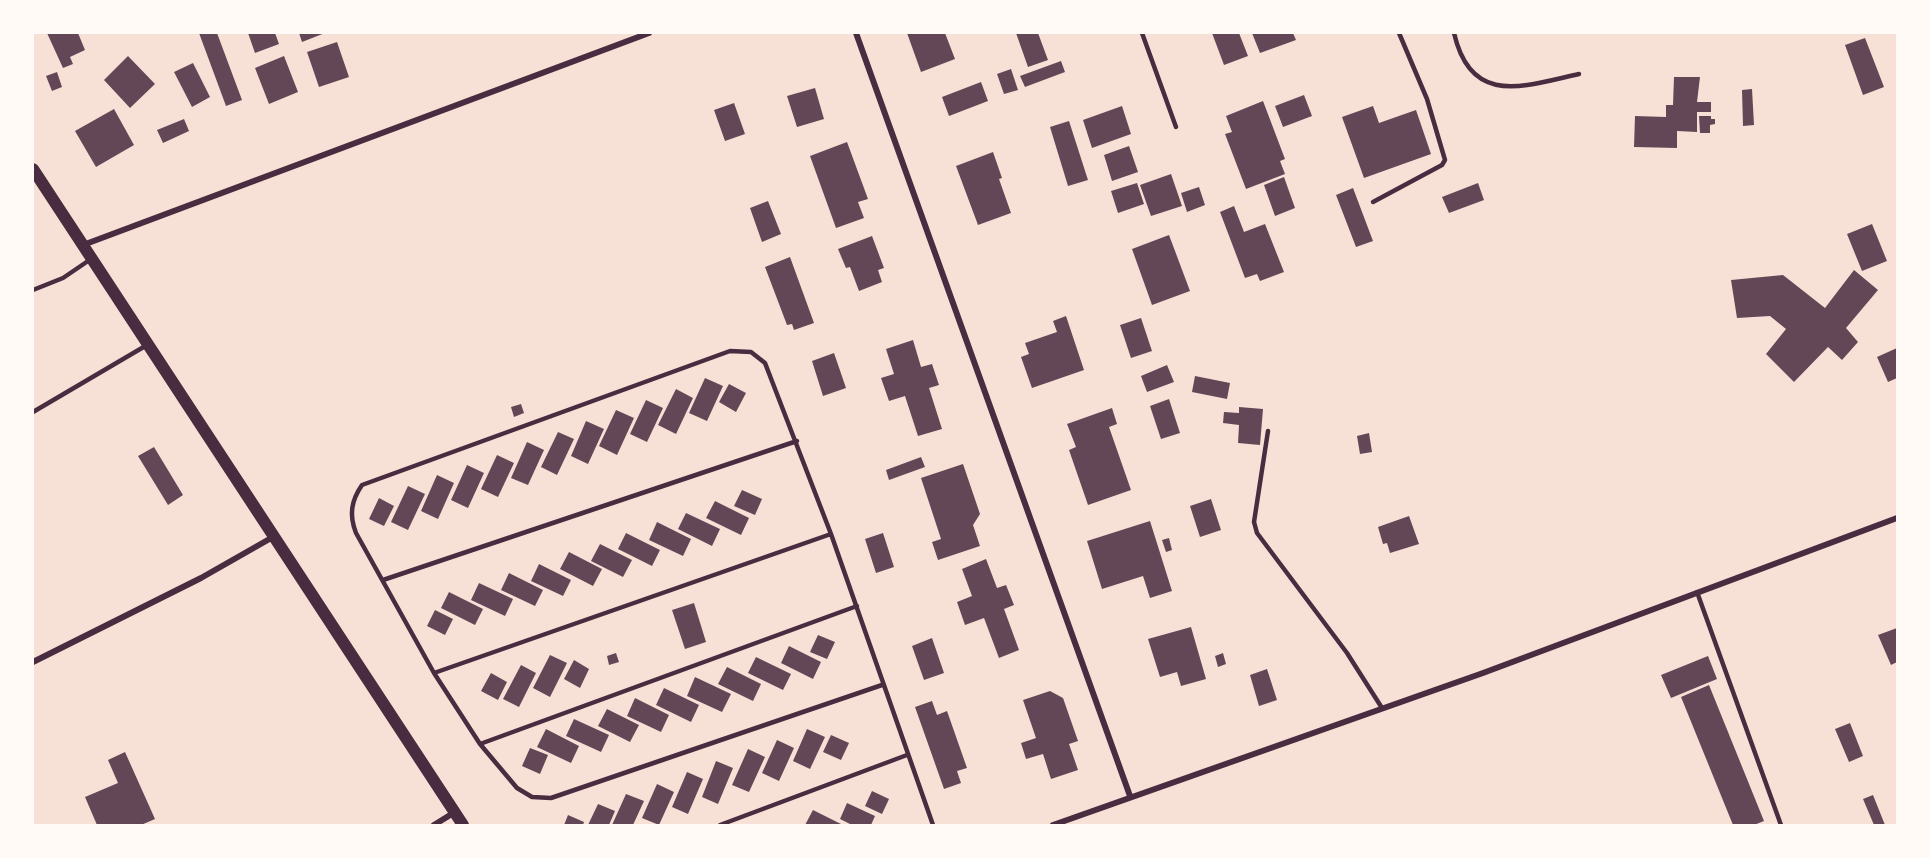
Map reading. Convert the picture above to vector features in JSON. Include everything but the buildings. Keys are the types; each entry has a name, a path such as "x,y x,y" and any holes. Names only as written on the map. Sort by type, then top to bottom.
{"main road":[{"path":"33,169 464,825"}],"street":[{"path":"83,246 649,33"},
{"path":"856,33 1130,796"},
{"path":"1053,825 1382,708 1897,518"},
{"path":"33,662 201,578 273,537"},
{"path":"434,825 455,812"}],"lane":[{"path":"1142,33 1176,127"},
{"path":"1374,202 1442,165 1445,160 1427,99 1400,33"},
{"path":"1454,33 1469,71 1486,83 1511,88 1580,74"},
{"path":"33,290 63,278 91,258"},
{"path":"33,412 147,345"},
{"path":"882,685 551,798 532,797 516,788 480,744 434,673 352,522 353,499 362,485 730,351 751,352 765,363 797,441 933,825"},
{"path":"1268,431 1254,522 1257,533 1347,652 1382,708"},
{"path":"383,580 797,441"},
{"path":"434,673 831,534"},
{"path":"1697,592 1781,825"},
{"path":"480,744 856,606"},
{"path":"720,825 907,755"}]}
